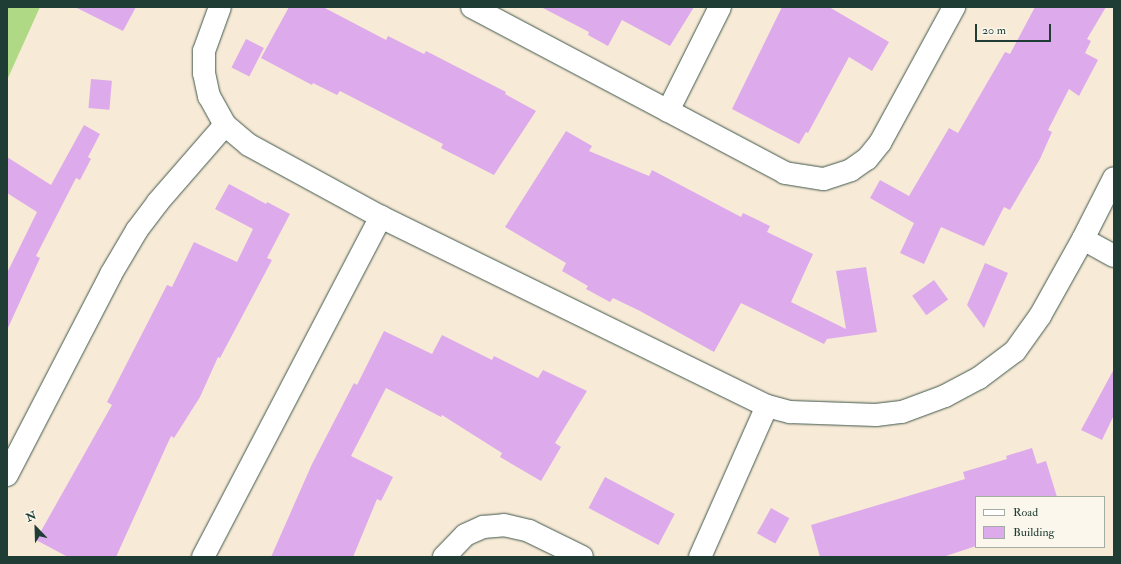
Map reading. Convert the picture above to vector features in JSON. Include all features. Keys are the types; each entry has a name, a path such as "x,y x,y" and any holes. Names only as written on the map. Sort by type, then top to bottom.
{"street":[{"path":"220,7 204,51 204,73 210,96 225,125 249,145 381,217 767,406 790,412 876,416 902,412 945,396 980,378 1015,351 1040,316 1083,239 1114,178"},
{"path":"472,7 668,110 785,174 824,179 850,170 867,159 880,143 954,7"},
{"path":"668,110 720,7"},
{"path":"7,475 111,274 138,230 225,125"},
{"path":"203,557 381,217"},
{"path":"1083,239 1114,256"},
{"path":"700,557 767,406"},
{"path":"444,557 465,535 483,526 504,525 529,531 582,557"}],"green space":[{"path":"7,7 40,7 7,80"}],"building":[{"path":"75,7 136,7 123,31"},
{"path":"289,7 323,7 386,40 388,36 424,54 426,51 506,92 505,94 536,111 494,175 441,148 443,144 340,91 337,95 313,83 312,85 261,58"},
{"path":"541,7 694,7 670,46 622,20 608,46 588,35 589,32"},
{"path":"782,7 829,7 889,42 872,71 849,57 808,133 806,132 799,144 732,109"},
{"path":"1035,7 1106,7 1087,39 1091,41 1085,53 1098,60 1079,96 1069,89 1048,130 1052,132 1040,159 1010,210 1004,207 984,246 941,227 924,264 900,253 914,223 870,198 880,180 909,196 949,128 958,133 1005,52 1010,54"},
{"path":"246,39 264,48 249,77 231,68"},
{"path":"91,79 112,81 109,110 88,108"},
{"path":"84,125 100,134 88,157 91,159 80,180 76,178 36,256 40,258 7,330 7,273 37,212 7,193 7,157 51,185"},
{"path":"566,131 592,146 589,151 649,176 652,170 741,217 743,213 770,226 767,232 813,254 791,302 846,329 836,271 866,267 877,332 827,339 824,344 741,303 714,352 640,311 613,298 610,302 586,289 588,286 562,271 566,263 505,227"},
{"path":"229,184 266,204 267,202 290,214 267,258 272,260 220,358 218,357 200,397 174,438 171,436 116,557 68,557 36,540 112,405 107,402 167,285 172,287 194,242 237,262 253,229 215,209"},
{"path":"985,263 1008,273 984,328 967,305"},
{"path":"934,280 948,299 926,315 912,296"},
{"path":"384,331 432,354 442,335 492,360 494,356 538,378 543,370 587,391 555,443 561,447 541,481 500,457 502,453 442,415 441,417 386,388 351,456 393,477 381,501 377,499 353,557 271,557 312,464 354,383 357,385"},
{"path":"1114,369 1114,415 1102,440 1081,430"},
{"path":"1032,448 1037,464 1046,461 1057,496 975,496 975,546 943,557 820,557 811,525 965,479 963,472 1007,459 1006,456"},
{"path":"605,477 675,514 658,545 589,508"},
{"path":"771,508 789,518 775,544 757,533"}]}
